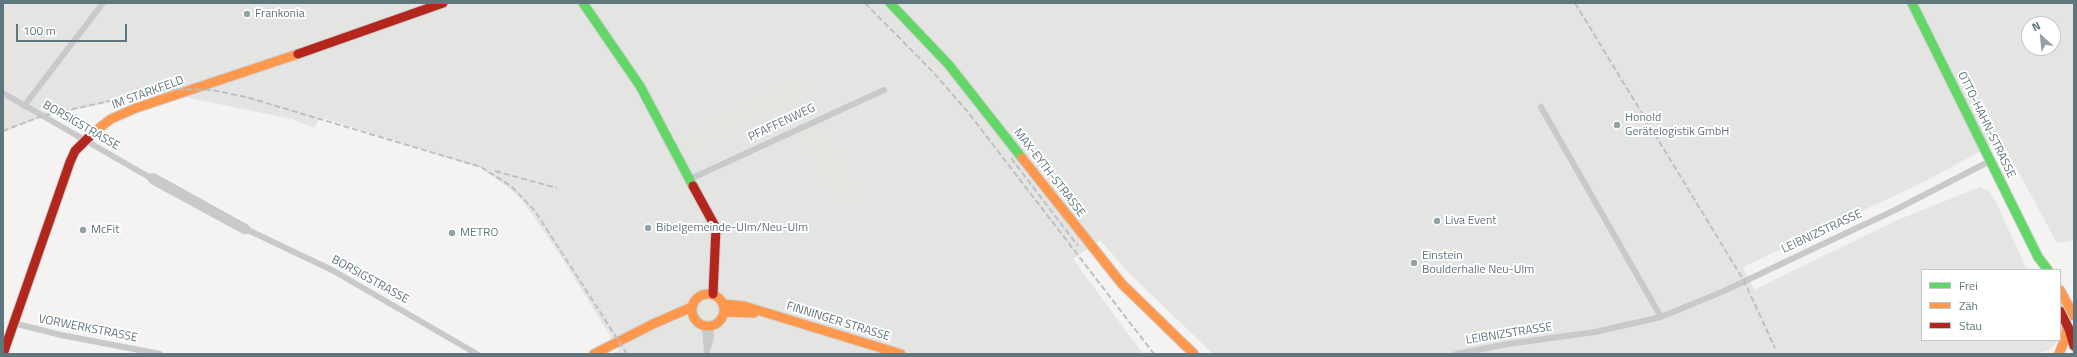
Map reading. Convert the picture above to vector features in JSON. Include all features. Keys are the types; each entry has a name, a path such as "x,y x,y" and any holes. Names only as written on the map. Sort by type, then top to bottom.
{"street":[{"path":"24,106 103,3"},
{"name":"IM STARKFELD","path":"3,354 70,162 84,141 111,119 136,108 313,49 443,3"},
{"path":"583,3 640,86 716,228 710,294"},
{"name":"MAX-EYTH-STRASSE","path":"890,3 949,65 1122,284 1194,354"},
{"name":"OTTO-HAHN-STRASSE","path":"1912,3 2038,258 2041,269"},
{"name":"PFAFFENWEG","path":"690,179 884,90"},
{"name":"BORSIGSTRASSE","path":"3,94 148,177 152,181 244,231 250,231 332,270 477,354"},
{"path":"1541,107 1661,317"},
{"name":"LEIBNIZSTRASSE","path":"1456,354 1508,344 1595,332 1661,317 1724,292 1895,210 1990,161"},
{"name":"OTTO-HAHN-STRASSE","path":"2038,258 2047,269"},
{"path":"2061,292 2074,316"},
{"path":"594,354 653,324 692,309 698,298 710,294 720,299 724,308 719,323 707,326 695,320 692,309"},
{"name":"FINNINGER STRASSE","path":"724,308 744,306 901,354"},
{"path":"2061,313 2074,346"},
{"name":"VORWERKSTRASSE","path":"13,323 61,335 160,354"},
{"path":"2059,354 2065,339 2066,323"},
{"path":"707,326 707,353"}],"shaded area":[{"path":"3,3 2074,3 2074,240 2057,243 2001,140 1924,182 1743,267 1754,290 1895,221 1980,187 1989,191 1997,204 2027,269 1921,269 1921,341 2056,341 2050,349 2037,354 1213,354 1128,272 1100,240 1073,259 1143,354 612,354 619,350 558,252 522,200 509,188 481,168 323,118 320,118 314,128 292,119 169,94 117,101 42,117 3,132"},
{"path":"807,80 808,84 799,94 795,106 724,137 712,132 700,137 701,148 687,154 680,142 680,137"},
{"path":"822,124 855,195 840,202 806,131"},
{"path":"703,301 711,301 716,306 714,317 711,319 703,319 698,314 698,306"}],"railway":[{"path":"865,3 932,71 967,111 1154,354"},
{"path":"1575,3 1744,281 1775,348"},
{"path":"3,131 42,116 149,92 172,89 212,90 246,97 481,167 511,186 535,211 627,354"},
{"path":"1011,158 1078,246"},
{"path":"495,171 557,188"}],"traffic: fast":[{"path":"583,3 640,86 693,186"},
{"path":"890,3 949,65 1022,158"},
{"path":"1912,3 2038,257 2047,269"}],"traffic: slow":[{"path":"94,132 111,119 136,108 298,54"},
{"path":"1022,158 1122,284 1194,354"},
{"path":"2061,292 2074,316"},
{"path":"705,294 711,294 720,298 724,310 720,322 711,326 705,326 696,322 692,313 692,307 696,298 705,294"},
{"path":"723,304 744,306 901,354"},
{"path":"594,354 653,324 692,307"},
{"path":"725,312 754,313"},
{"path":"2059,354 2065,339 2067,326"}],"traffic: jam":[{"path":"298,54 443,3"},
{"path":"3,354 70,162 75,151 94,132"},
{"path":"693,186 716,228 713,294"},
{"path":"2061,313 2069,329 2074,346"}],"place":[{"name":"Frankonia","path":"247,14"},
{"name":"Honold Gerätelogistik GmbH","path":"1617,125"},
{"name":"Liva Event","path":"1437,221"},
{"name":"Bibelgemeinde-Ulm/Neu-Ulm","path":"648,228"},
{"name":"McFit","path":"83,230"},
{"name":"METRO","path":"452,233"},
{"name":"Einstein Boulderhalle Neu-Ulm","path":"1414,263"}]}
